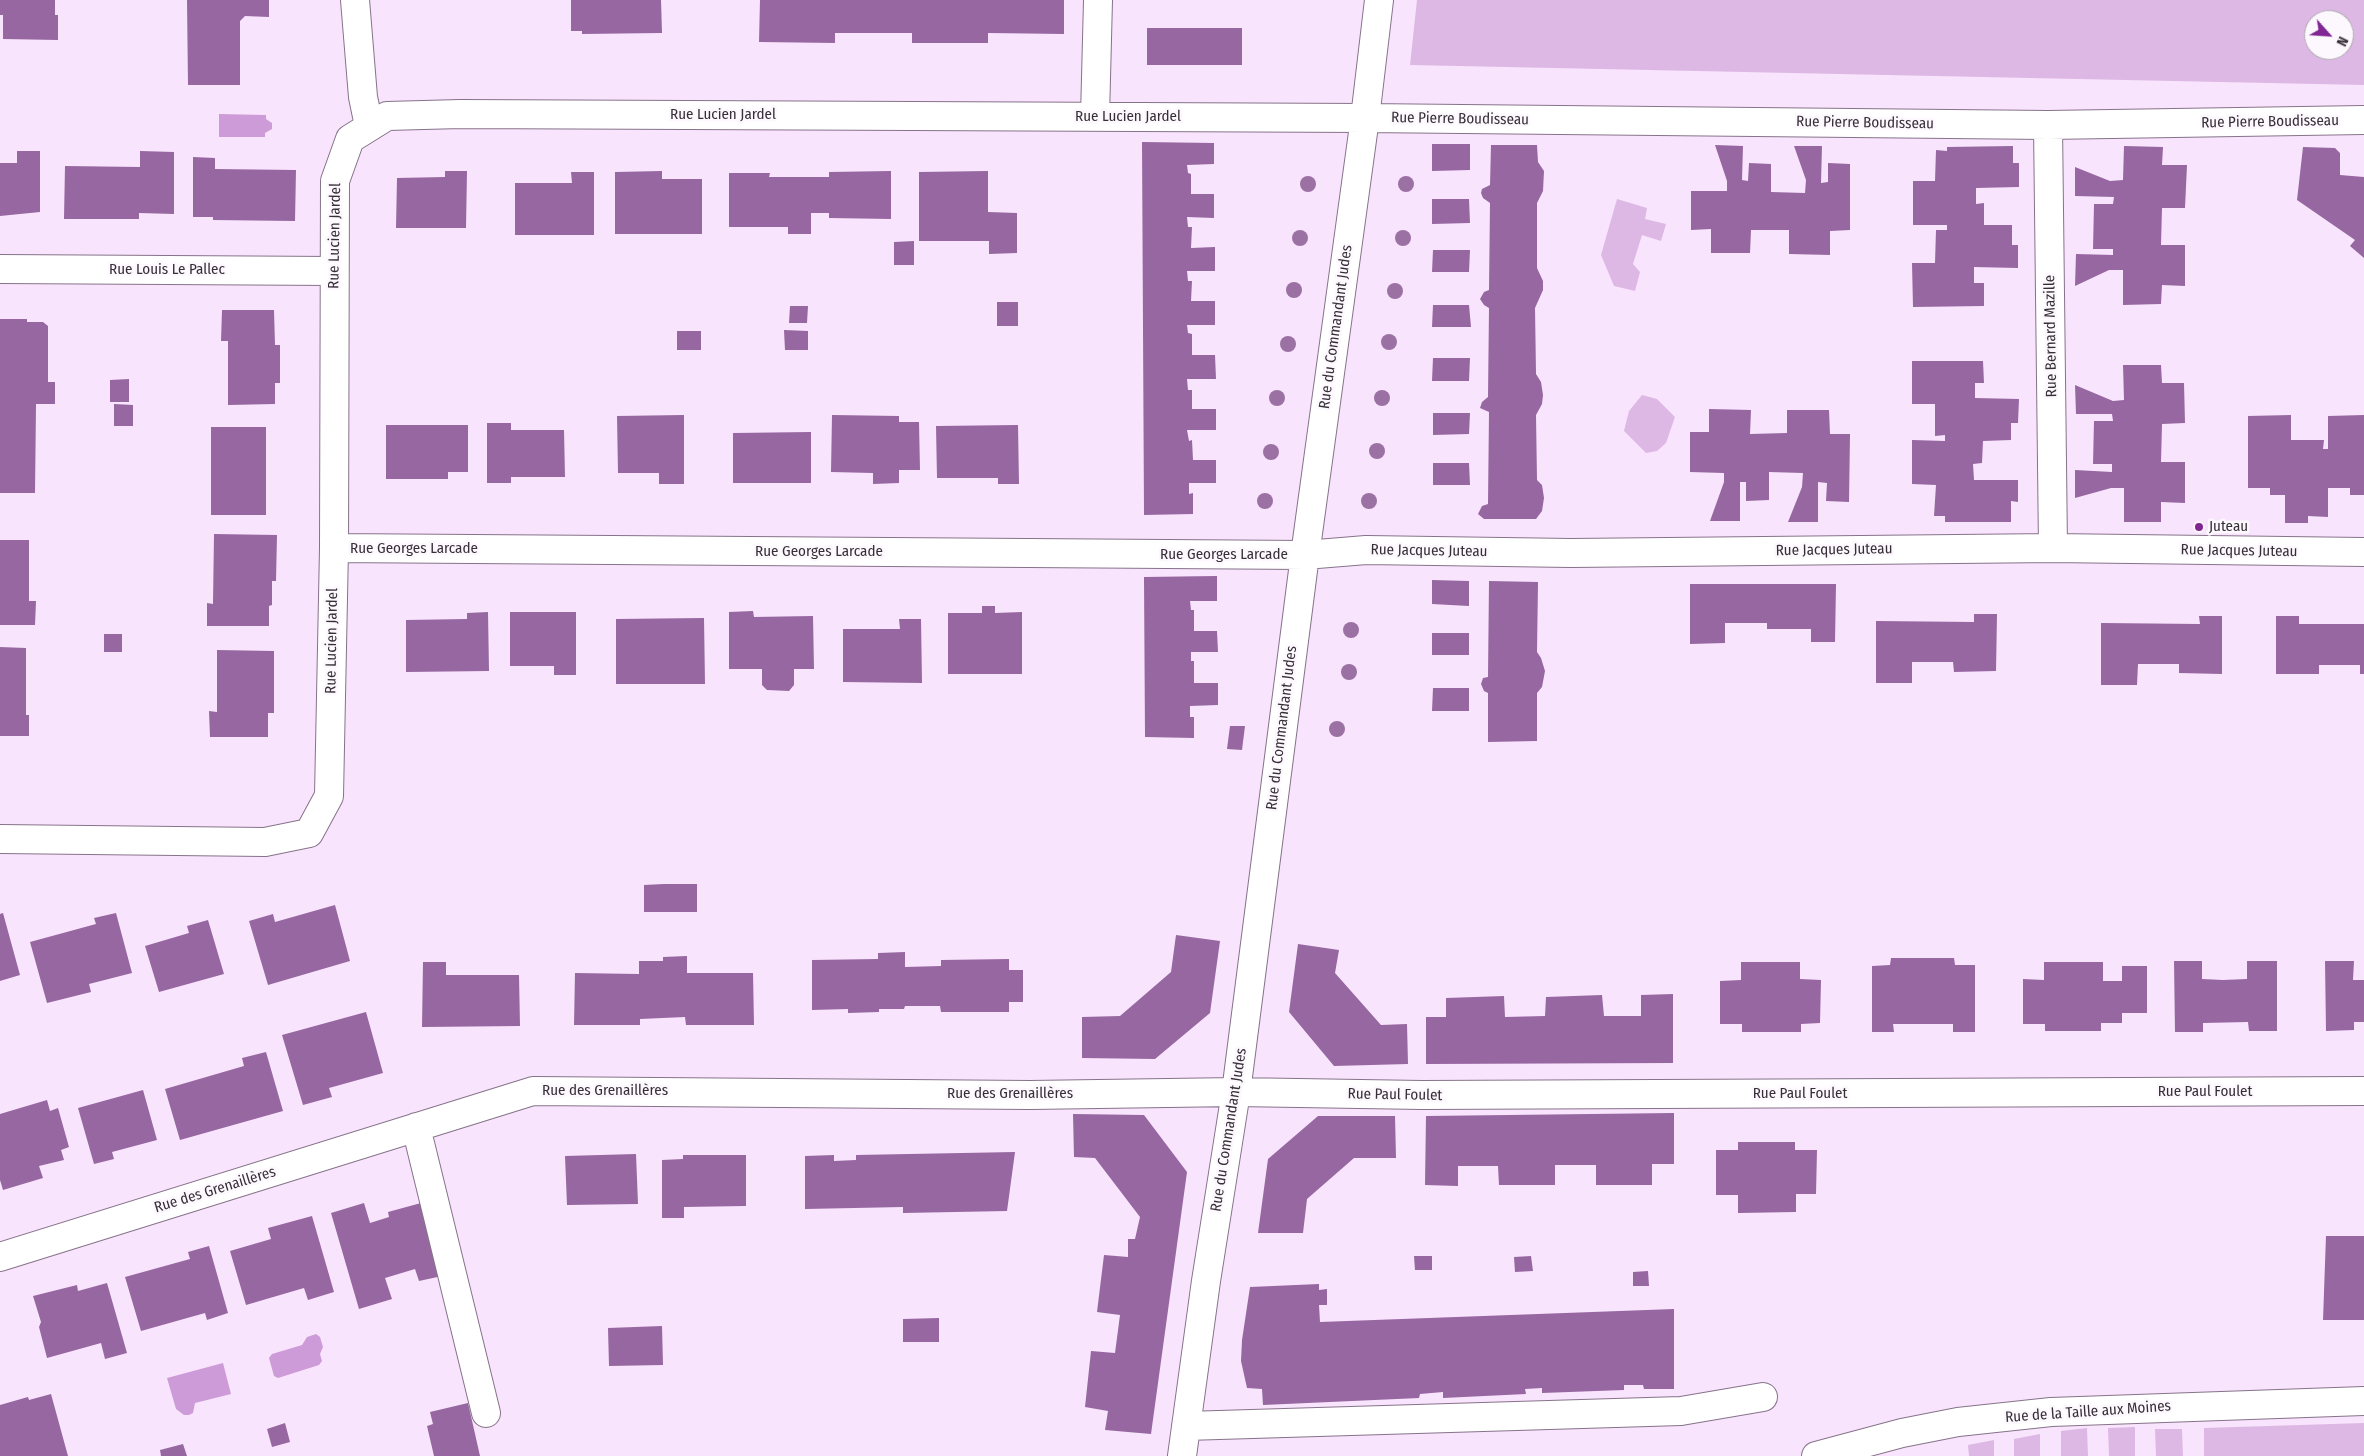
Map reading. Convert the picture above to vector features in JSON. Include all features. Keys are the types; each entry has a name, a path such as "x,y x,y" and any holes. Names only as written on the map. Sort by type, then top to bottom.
{"street":[{"path":"356,0 363,97 369,126"},
{"path":"1094,117 1098,0"},
{"name":"Rue du Commandant Judes","path":"1182,1456 1206,1281 1236,1092 1304,555 1365,118 1379,0"},
{"name":"Rue Lucien Jardel","path":"0,839 265,842 309,833 329,796 334,548 335,181 350,139 387,116 460,114 1365,118"},
{"name":"Rue Pierre Boudisseau","path":"1365,118 2048,125 2364,120"},
{"name":"Rue Bernard Mazille","path":"2048,125 2053,548"},
{"name":"Rue Louis Le Pallec","path":"0,269 334,271"},
{"name":"Rue Georges Larcade","path":"334,548 1304,555"},
{"name":"Rue Jacques Juteau","path":"1304,555 1366,550 1571,554 2053,548 2364,552"},
{"name":"Rue des Grenaillères","path":"0,1257 533,1090 1020,1094 1236,1092"},
{"name":"Rue Paul Foulet","path":"1236,1092 1452,1095 2364,1091"},
{"path":"416,1127 486,1413"},
{"path":"1186,1426 1681,1412 1763,1397"},
{"name":"Rue de la Taille aux Moines","path":"1816,1456 1958,1422 2050,1412 2364,1402"}],"shaded area":[{"path":"1417,0 2364,0 2364,85 1410,65"},
{"path":"219,114 266,115 266,119 272,123 272,129 265,133 265,137 219,137"},
{"path":"1617,199 1647,208 1645,219 1666,224 1661,241 1642,235 1633,264 1640,272 1635,291 1614,286 1601,255"},
{"path":"1642,395 1657,399 1675,417 1666,443 1657,451 1646,453 1624,431 1629,411"},
{"path":"316,1334 320,1337 323,1347 320,1354 322,1361 319,1365 278,1378 274,1376 269,1358 272,1354 302,1345 307,1337"},
{"path":"223,1363 231,1394 195,1403 193,1413 189,1415 184,1415 176,1409 167,1378"},
{"path":"2364,1423 2364,1456 2204,1456 2204,1428"},
{"path":"2135,1427 2135,1456 2109,1456 2108,1428"},
{"path":"2087,1428 2088,1456 2061,1456 2061,1431"},
{"path":"2155,1429 2182,1429 2183,1456 2156,1456"},
{"path":"2040,1434 2040,1456 2014,1456 2014,1439"},
{"path":"1994,1440 1994,1456 1969,1456 1968,1445"}],"building":[{"path":"0,0 55,0 55,15 58,15 58,40 3,39 3,15 0,15"},
{"path":"187,0 269,0 269,17 245,16 240,21 240,85 188,85"},
{"path":"571,0 661,0 662,33 582,34 582,31 571,31"},
{"path":"760,0 1064,0 1064,34 988,33 988,43 912,43 912,33 835,33 835,43 759,42"},
{"path":"1147,28 1242,28 1242,65 1147,65"},
{"path":"1142,142 1214,143 1214,164 1187,165 1188,173 1191,174 1191,194 1214,194 1214,218 1187,217 1188,227 1192,227 1191,248 1215,247 1215,271 1187,271 1188,281 1192,281 1191,301 1215,301 1215,325 1187,325 1188,333 1192,334 1192,355 1215,355 1216,379 1187,379 1188,390 1192,390 1192,409 1216,409 1216,430 1187,430 1189,441 1192,440 1193,460 1216,460 1216,483 1189,483 1189,494 1193,493 1193,514 1144,515"},
{"path":"1432,144 1470,144 1470,170 1432,171"},
{"path":"1491,145 1537,145 1538,162 1544,171 1543,191 1537,203 1537,268 1543,281 1543,290 1535,308 1536,374 1541,382 1543,395 1542,404 1536,415 1537,480 1542,485 1544,498 1542,511 1536,519 1484,519 1478,514 1482,506 1488,504 1489,412 1480,408 1482,402 1488,397 1489,308 1480,299 1484,292 1489,290 1490,203 1483,198 1481,193 1482,189 1490,185"},
{"path":"1715,145 1743,146 1742,180 1748,181 1749,163 1771,164 1771,192 1805,193 1806,180 1794,146 1822,146 1821,183 1828,182 1828,163 1850,164 1850,230 1830,231 1830,255 1789,254 1789,230 1751,230 1750,253 1711,253 1711,229 1691,230 1691,191 1727,191 1727,181"},
{"path":"2013,146 2013,163 2019,163 2019,187 1976,188 1976,204 1984,203 1984,225 2012,225 2012,245 2018,245 2018,268 1974,267 1974,283 1984,283 1984,306 1913,307 1912,263 1935,263 1936,230 1947,230 1947,225 1913,225 1913,181 1935,181 1936,150 1947,151 1947,147"},
{"path":"2124,146 2163,147 2162,165 2187,165 2185,208 2162,208 2161,245 2185,245 2185,286 2162,285 2161,304 2123,305 2123,270 2109,270 2075,286 2076,254 2113,255 2113,249 2093,249 2094,204 2113,204 2114,197 2075,196 2075,167 2110,181 2123,180"},
{"path":"2303,147 2335,148 2340,153 2340,175 2364,177 2364,258 2350,246 2355,240 2297,200"},
{"path":"17,151 40,151 40,212 0,216 0,163 17,163"},
{"path":"140,151 174,152 174,214 139,213 139,219 64,219 65,166 140,167"},
{"path":"193,157 215,158 215,169 296,170 295,221 213,220 213,217 193,217"},
{"path":"445,171 467,171 466,228 396,228 397,178 445,177"},
{"path":"662,171 662,179 702,179 702,234 615,234 615,172"},
{"path":"891,171 891,219 829,218 829,213 811,213 811,234 788,234 788,227 729,227 729,173 770,173 769,177 829,177 829,172"},
{"path":"988,171 988,212 1017,213 1017,253 989,254 989,241 919,241 919,172"},
{"path":"571,172 594,172 594,235 515,235 515,183 572,183"},
{"path":"1432,199 1469,199 1470,223 1432,224"},
{"path":"914,241 914,265 894,265 894,242"},
{"path":"1433,250 1470,250 1469,272 1432,272"},
{"path":"997,302 1018,302 1018,326 997,326"},
{"path":"1433,305 1469,305 1471,327 1432,327"},
{"path":"790,306 808,306 807,323 789,323"},
{"path":"222,310 274,310 275,345 280,345 280,383 275,383 275,404 228,405 228,341 221,341"},
{"path":"0,319 27,319 27,322 43,322 48,326 48,382 55,382 55,404 36,404 35,493 0,493"},
{"path":"784,330 808,331 808,350 785,350"},
{"path":"677,331 701,331 701,350 677,350"},
{"path":"1433,358 1470,358 1469,381 1432,381"},
{"path":"1912,361 1983,361 1984,383 1975,383 1975,398 2019,399 2018,423 2011,423 2011,440 1983,441 1982,463 1973,464 1974,480 2018,480 2018,502 2011,501 2011,522 1945,522 1945,516 1934,516 1936,485 1912,484 1912,440 1945,441 1945,435 1935,436 1935,404 1912,404"},
{"path":"2123,365 2161,365 2162,383 2184,383 2185,423 2162,424 2161,462 2185,462 2185,503 2161,502 2161,522 2124,522 2124,488 2111,488 2075,498 2075,470 2112,472 2112,464 2093,464 2094,421 2113,421 2112,414 2076,414 2075,385 2113,401 2124,400"},
{"path":"129,379 129,402 110,402 110,380"},
{"path":"114,404 133,405 133,426 114,426"},
{"path":"1709,409 1751,410 1750,434 1787,433 1787,410 1829,410 1830,434 1850,434 1849,502 1826,501 1827,483 1818,482 1818,522 1788,522 1802,487 1803,473 1769,472 1769,500 1746,501 1746,482 1740,482 1740,521 1710,521 1724,482 1724,473 1690,472 1690,432 1709,432"},
{"path":"1433,413 1470,413 1469,434 1433,435"},
{"path":"684,415 684,484 659,484 659,473 618,473 617,416"},
{"path":"832,415 899,416 899,422 919,422 920,470 899,470 899,483 873,484 873,473 831,472"},
{"path":"2291,415 2291,440 2324,440 2323,449 2328,449 2328,416 2364,415 2364,495 2350,495 2350,488 2328,488 2328,517 2308,516 2308,523 2285,523 2285,495 2270,495 2270,488 2248,488 2248,416"},
{"path":"487,423 511,423 511,430 564,430 565,477 511,477 511,483 487,483"},
{"path":"386,425 468,425 468,472 448,472 448,479 386,479"},
{"path":"1018,425 1019,484 998,484 998,478 937,478 936,426"},
{"path":"211,427 266,427 266,515 211,515"},
{"path":"811,432 811,483 733,483 733,433"},
{"path":"1433,463 1469,463 1470,485 1433,485"},
{"path":"214,534 277,535 276,581 272,581 272,605 269,606 269,626 207,626 207,603 213,604"},
{"path":"0,540 29,540 29,601 36,601 35,625 0,625"},
{"path":"1217,576 1217,601 1190,601 1191,610 1194,610 1194,631 1217,631 1218,652 1191,652 1191,661 1194,661 1194,683 1218,683 1218,705 1190,706 1190,717 1194,717 1194,738 1145,737 1144,577"},
{"path":"1432,580 1469,581 1469,606 1432,604"},
{"path":"1489,581 1538,582 1537,652 1545,671 1542,687 1537,693 1537,741 1488,742 1488,693 1484,691 1481,684 1483,678 1488,677"},
{"path":"1690,584 1836,584 1835,642 1811,642 1811,629 1767,629 1767,623 1725,623 1725,643 1690,644"},
{"path":"982,606 995,606 995,613 1022,612 1022,674 948,674 948,613 982,613"},
{"path":"753,611 754,617 813,616 814,669 794,669 794,685 789,691 767,690 762,685 762,669 729,669 729,612"},
{"path":"488,612 489,671 406,672 406,620 467,619 467,613"},
{"path":"510,612 576,612 576,675 554,675 554,666 510,666"},
{"path":"1974,614 1997,614 1996,671 1954,672 1953,662 1912,662 1912,683 1876,683 1876,621 1974,622"},
{"path":"2199,616 2222,616 2222,674 2179,673 2179,664 2138,664 2137,685 2101,685 2101,623 2200,624"},
{"path":"2276,616 2299,616 2299,624 2364,624 2364,674 2360,674 2360,665 2319,665 2319,674 2276,674"},
{"path":"704,618 705,684 616,684 616,619"},
{"path":"899,619 921,619 922,683 843,682 843,629 900,629"},
{"path":"1432,633 1469,633 1469,655 1432,655"},
{"path":"104,634 122,634 122,652 104,652"},
{"path":"0,647 26,648 26,715 29,715 29,736 0,736"},
{"path":"217,650 274,651 274,713 268,713 268,737 210,737 209,711 217,712"},
{"path":"1433,688 1469,688 1469,711 1432,711"},
{"path":"1230,726 1245,726 1242,750 1227,749"},
{"path":"697,884 697,912 644,912 644,885"},
{"path":"335,905 350,961 268,985 249,921 273,914 275,922"},
{"path":"3,913 20,975 0,981 0,914"},
{"path":"116,913 132,973 89,984 91,992 47,1003 30,942 96,924 94,918"},
{"path":"208,920 224,974 159,992 145,946 189,933 187,926"},
{"path":"1176,935 1220,941 1210,1013 1155,1059 1082,1058 1082,1017 1120,1016 1171,972"},
{"path":"1298,944 1339,950 1335,973 1381,1025 1407,1024 1408,1064 1334,1066 1289,1012"},
{"path":"905,952 905,967 941,966 941,960 1009,959 1009,970 1023,970 1023,1002 1009,1002 1009,1012 941,1012 940,1006 905,1006 904,1009 879,1009 879,1012 848,1013 848,1009 812,1010 812,960 878,959 878,953"},
{"path":"687,956 687,973 753,973 754,1025 686,1025 685,1017 640,1019 640,1025 574,1025 575,973 639,974 639,961 663,961 663,957"},
{"path":"1891,958 1954,958 1955,965 1975,965 1975,1032 1953,1032 1953,1024 1893,1024 1894,1032 1872,1032 1872,966 1890,965"},
{"path":"2174,961 2202,961 2202,979 2223,980 2247,979 2247,961 2277,961 2277,1031 2249,1031 2248,1022 2203,1023 2203,1032 2175,1032"},
{"path":"2325,961 2354,961 2353,980 2364,980 2364,1022 2354,1022 2354,1030 2326,1031"},
{"path":"423,962 446,962 446,975 519,975 520,1026 422,1027"},
{"path":"1741,962 1800,962 1800,979 1821,980 1820,1023 1801,1024 1801,1032 1742,1032 1742,1024 1720,1024 1720,981 1741,980"},
{"path":"2044,962 2103,962 2103,981 2122,981 2122,966 2147,966 2147,1013 2122,1013 2122,1023 2101,1023 2101,1031 2045,1031 2045,1024 2023,1024 2023,979 2044,980"},
{"path":"1673,994 1673,1063 1426,1064 1426,1017 1446,1017 1446,998 1504,996 1505,1017 1545,1016 1546,997 1602,995 1604,1016 1641,1016 1641,995"},
{"path":"366,1012 383,1073 329,1088 332,1097 303,1105 282,1035"},
{"path":"266,1052 283,1111 180,1140 165,1089 244,1066 242,1058"},
{"path":"143,1090 157,1140 112,1152 114,1159 94,1164 78,1108"},
{"path":"47,1100 50,1111 58,1108 69,1147 61,1150 64,1160 39,1166 43,1178 3,1190 0,1180 0,1114"},
{"path":"1674,1113 1674,1164 1652,1164 1652,1185 1596,1185 1596,1165 1555,1165 1555,1185 1499,1185 1498,1166 1458,1166 1458,1186 1425,1185 1426,1116"},
{"path":"1073,1114 1144,1115 1187,1172 1151,1434 1105,1430 1108,1411 1085,1407 1091,1351 1115,1353 1120,1315 1097,1312 1104,1255 1128,1257 1128,1239 1135,1239 1140,1217 1095,1158 1074,1157"},
{"path":"1318,1116 1395,1116 1396,1158 1354,1158 1307,1199 1303,1233 1258,1233 1268,1159"},
{"path":"1738,1142 1795,1142 1795,1150 1817,1150 1816,1194 1796,1194 1796,1212 1738,1213 1738,1195 1716,1195 1716,1150 1738,1150"},
{"path":"1015,1152 1007,1211 903,1213 903,1207 805,1209 805,1156 834,1155 834,1161 856,1160 856,1155"},
{"path":"636,1154 638,1204 567,1205 565,1156"},
{"path":"683,1155 746,1155 746,1206 684,1207 684,1218 662,1218 662,1160 683,1159"},
{"path":"364,1203 370,1223 389,1217 388,1212 421,1203 442,1276 419,1281 415,1269 385,1278 392,1299 359,1309 331,1213"},
{"path":"312,1216 334,1292 308,1300 304,1288 246,1305 230,1251 271,1239 268,1228"},
{"path":"2326,1236 2364,1236 2364,1320 2323,1320"},
{"path":"209,1246 228,1313 207,1320 205,1313 141,1331 125,1277 190,1259 188,1252"},
{"path":"1414,1256 1432,1256 1432,1270 1415,1270"},
{"path":"1531,1256 1533,1271 1515,1272 1514,1257"},
{"path":"1648,1271 1649,1286 1633,1286 1633,1272"},
{"path":"107,1283 127,1353 105,1359 101,1343 47,1358 39,1327 41,1322 33,1296 77,1285 78,1291"},
{"path":"1319,1284 1319,1290 1327,1289 1327,1305 1319,1305 1320,1322 1674,1309 1674,1389 1644,1389 1643,1385 1624,1385 1624,1390 1542,1393 1542,1388 1525,1389 1526,1394 1443,1398 1443,1392 1420,1394 1419,1398 1263,1405 1262,1389 1247,1388 1241,1361 1242,1340 1250,1287"},
{"path":"939,1318 939,1342 903,1342 903,1319"},
{"path":"662,1326 663,1365 609,1366 608,1328"},
{"path":"51,1394 68,1456 0,1456 0,1405 28,1397 29,1400"},
{"path":"468,1403 480,1456 434,1456 427,1426 433,1424 430,1412"},
{"path":"285,1423 290,1442 272,1447 267,1429"},
{"path":"183,1444 187,1456 161,1456 160,1450"}],"place":[{"name":"Juteau","path":"2199,527"}]}
